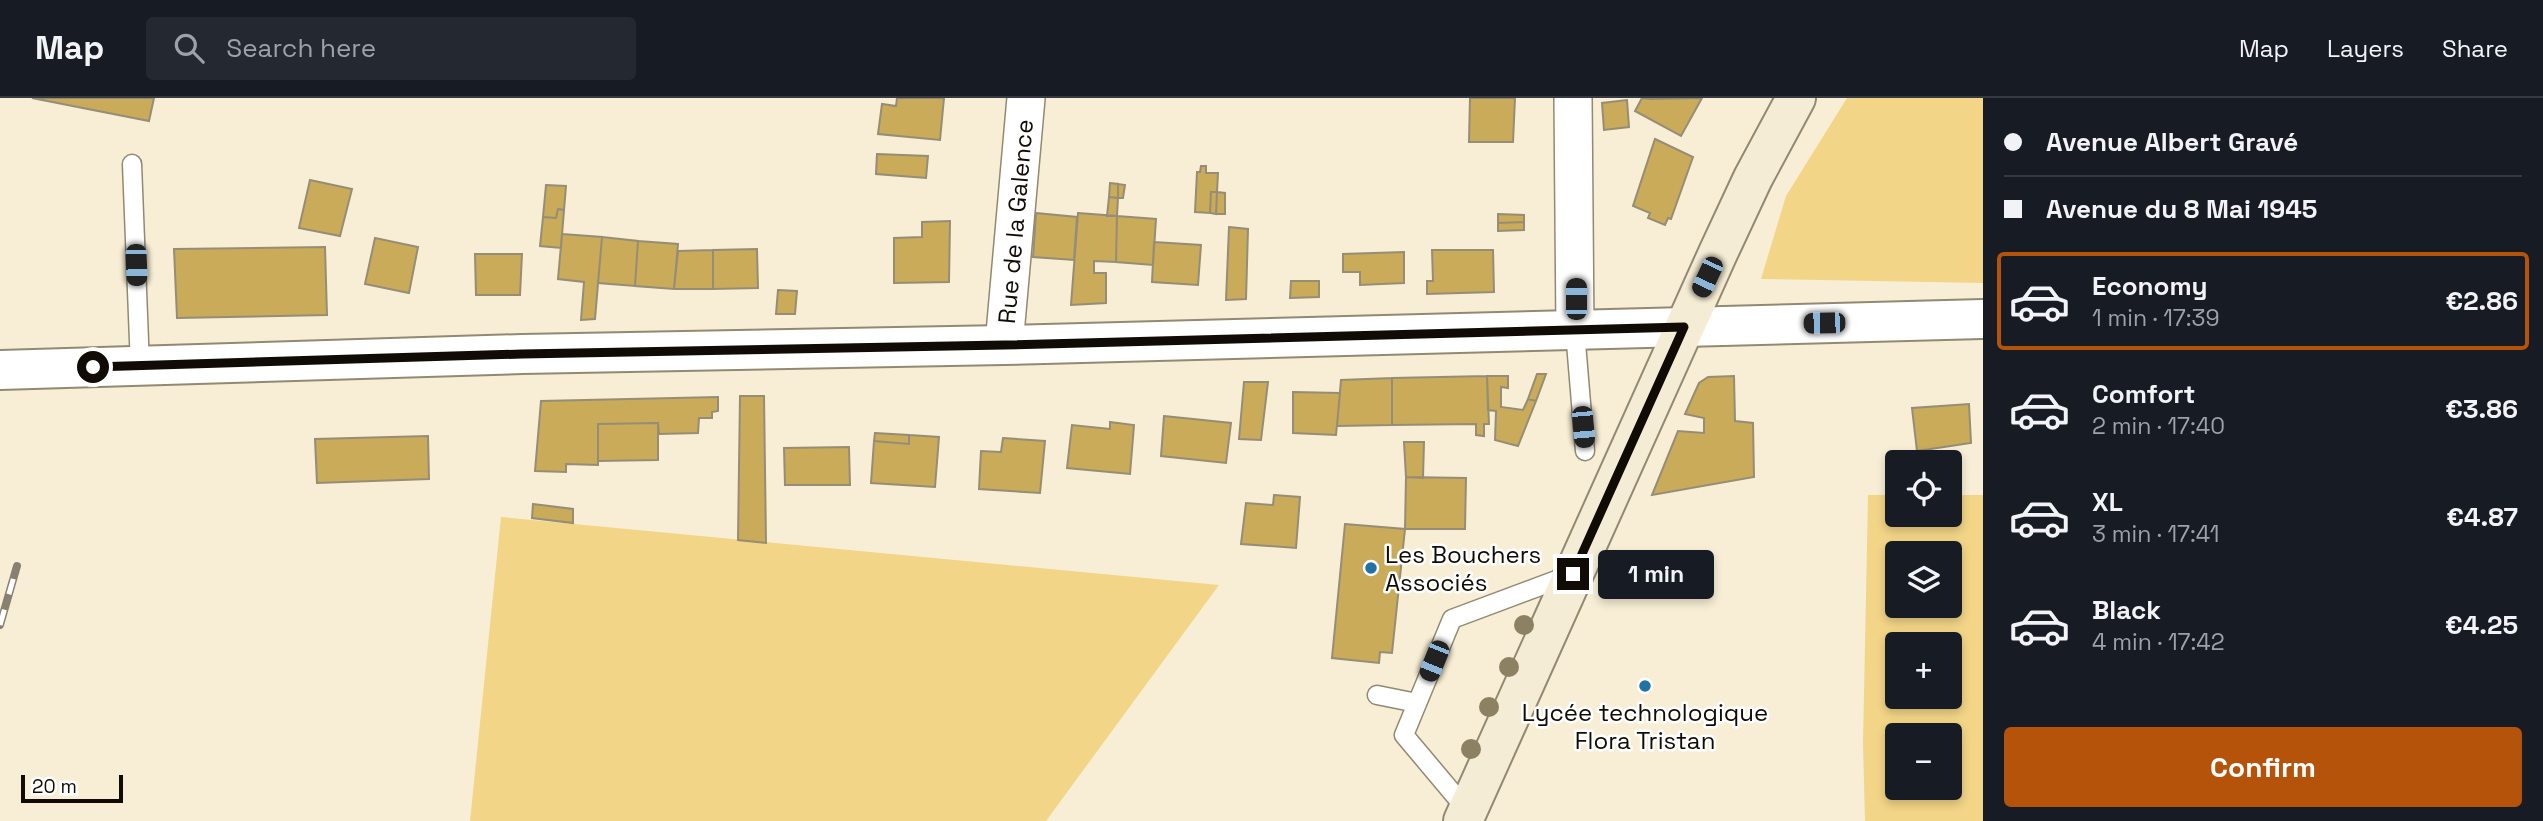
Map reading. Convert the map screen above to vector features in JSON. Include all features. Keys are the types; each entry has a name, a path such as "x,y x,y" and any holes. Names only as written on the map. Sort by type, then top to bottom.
{"main road":[{"path":"1465,816 1684,327 1753,178 1796,98"}],"street":[{"name":"Rue de la Galence","path":"1004,345 1026,98"},
{"path":"1573,98 1575,331"},
{"path":"0,370 522,354 1004,345 1983,319"}],"lane":[{"path":"132,164 141,366"},
{"path":"1575,331 1585,451"},
{"path":"1465,816 1404,735 1452,619 1573,574"},
{"path":"1377,695 1417,703"}],"shaded area":[{"path":"1847,98 1983,98 1983,283 1761,279 1786,196"},
{"path":"1868,495 1885,495 1885,527 1962,527 1962,495 1983,495 1983,821 1865,821 1863,744"},
{"path":"501,517 1219,585 1046,821 470,821"}],"building":[{"path":"32,98 154,98 149,121"},
{"path":"897,98 944,98 940,140 878,134 882,104 896,106"},
{"path":"1470,98 1515,98 1513,142 1469,142"},
{"path":"1642,98 1702,98 1681,136 1635,111"},
{"path":"1627,100 1629,127 1604,130 1602,103"},
{"path":"1655,139 1693,157 1671,219 1668,218 1665,225 1648,218 1650,213 1633,206"},
{"path":"877,154 928,156 926,178 876,174"},
{"path":"1201,166 1206,166 1206,173 1218,173 1217,192 1211,192 1210,213 1195,212 1197,172 1200,172"},
{"path":"310,180 352,189 340,236 299,228"},
{"path":"1110,183 1118,184 1118,198 1109,197"},
{"path":"1118,184 1125,185 1123,198 1118,198"},
{"path":"546,185 566,186 564,210 558,209 556,218 543,217"},
{"path":"1211,192 1217,192 1216,214 1210,213"},
{"path":"1217,192 1225,193 1225,214 1216,214"},
{"path":"1109,197 1118,198 1117,216 1107,216"},
{"path":"558,209 564,210 561,248 540,246 543,217 556,218"},
{"path":"1036,213 1077,217 1074,260 1033,257"},
{"path":"1078,213 1117,216 1116,262 1094,261 1094,273 1106,273 1106,303 1071,305"},
{"path":"1498,214 1524,215 1524,222 1498,223"},
{"path":"1117,216 1156,219 1153,265 1116,262"},
{"path":"950,221 949,282 894,283 894,238 922,237 922,222"},
{"path":"1524,222 1524,230 1498,231 1498,223"},
{"path":"1229,227 1248,229 1246,299 1226,300"},
{"path":"562,234 602,237 595,319 581,320 584,282 558,279"},
{"path":"602,237 638,241 635,286 598,283"},
{"path":"375,238 418,247 409,293 365,284"},
{"path":"638,241 678,244 674,289 635,286"},
{"path":"1154,242 1201,245 1198,285 1152,282"},
{"path":"325,247 327,315 177,318 174,249"},
{"path":"757,249 758,288 713,289 713,250"},
{"path":"713,250 713,289 674,289 678,251"},
{"path":"1432,250 1493,250 1494,292 1427,294 1427,281 1433,281"},
{"path":"1404,252 1404,283 1360,285 1360,272 1343,272 1343,254"},
{"path":"475,254 522,254 520,295 476,295"},
{"path":"1291,281 1319,281 1319,297 1290,298"},
{"path":"778,290 797,291 795,314 776,314"},
{"path":"1537,374 1546,374 1536,401 1528,399"},
{"path":"1487,376 1508,376 1508,388 1501,387 1501,407 1523,410 1528,399 1536,401 1518,446 1495,440 1496,411 1488,410"},
{"path":"1487,376 1489,424 1484,424 1484,436 1476,435 1476,424 1392,425 1392,378"},
{"path":"1734,376 1735,421 1753,423 1754,477 1652,495 1678,431 1704,433 1704,418 1685,414 1699,383 1708,377"},
{"path":"1392,378 1392,425 1337,426 1341,380"},
{"path":"1244,382 1268,382 1261,440 1239,439"},
{"path":"1293,392 1340,393 1336,435 1293,433"},
{"path":"740,396 764,396 766,543 738,540"},
{"path":"718,397 718,411 712,412 712,418 699,418 698,433 659,434 658,423 598,424 598,465 566,464 566,472 535,471 541,401"},
{"path":"1969,404 1971,443 1917,450 1912,408"},
{"path":"1164,416 1231,423 1226,463 1161,456"},
{"path":"1110,422 1134,425 1130,474 1067,468 1072,425 1110,429"},
{"path":"658,423 658,460 598,461 598,424"},
{"path":"875,433 909,435 909,444 874,441"},
{"path":"909,435 939,437 935,487 871,483 874,441 909,444"},
{"path":"428,436 429,479 317,483 315,439"},
{"path":"1003,438 1045,441 1040,493 979,489 981,451 1001,452"},
{"path":"1404,442 1424,442 1423,478 1406,477"},
{"path":"849,447 850,485 785,485 784,448"},
{"path":"1406,477 1466,478 1465,529 1405,529"},
{"path":"1274,495 1300,497 1296,548 1241,544 1246,503 1273,505"},
{"path":"533,504 573,509 573,523 532,518"},
{"name":"Les Bouchers Associés","path":"1345,524 1405,529 1392,653 1380,652 1379,663 1332,658"}],"railway":[{"path":"0,625 17,566"}],"place":[{"name":"Les Bouchers Associés","path":"1371,568"},
{"name":"Lycée technologique Flora Tristan","path":"1645,686"}],"route":[{"path":"93,367 522,354 1004,345 1684,327 1573,574"}]}
